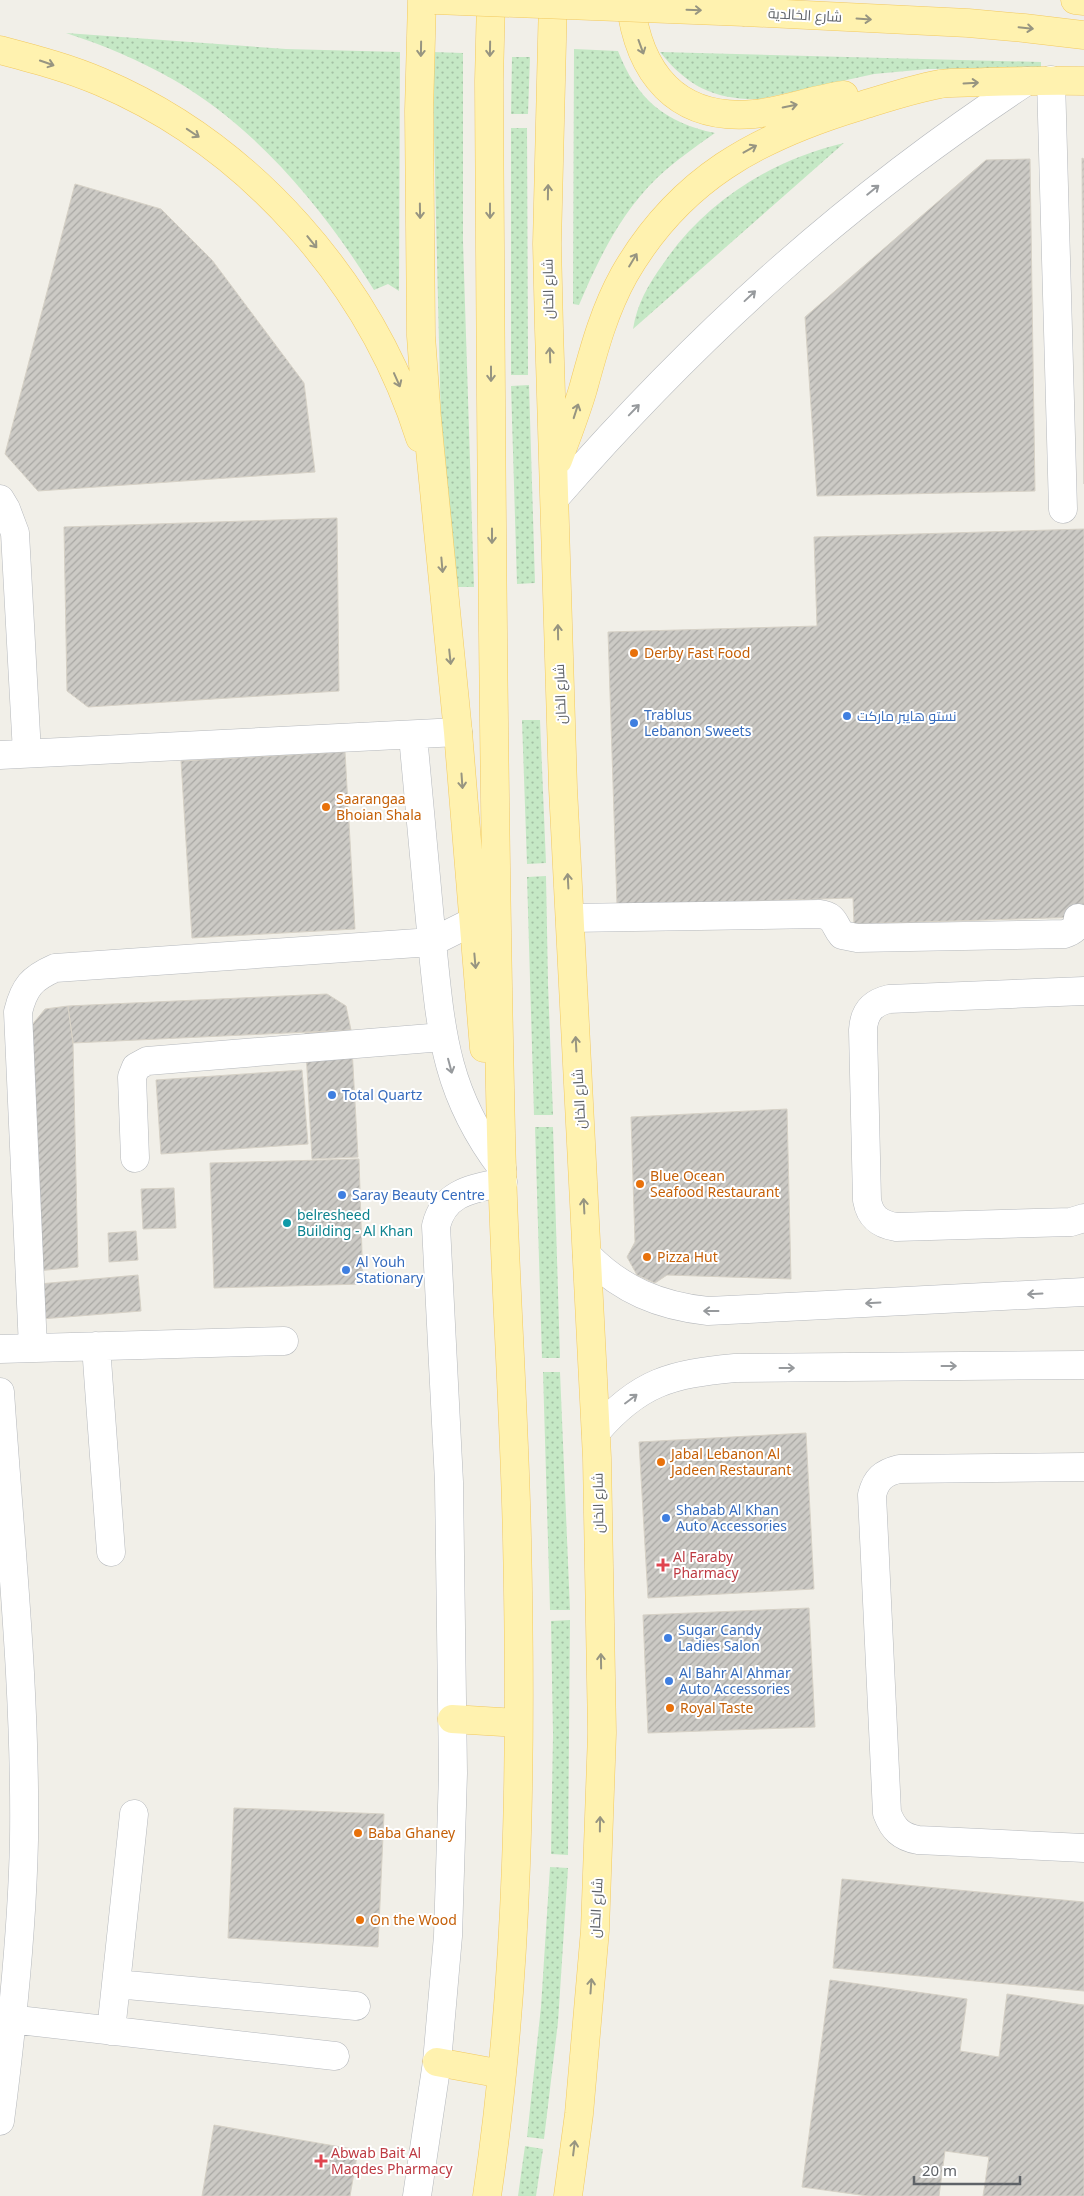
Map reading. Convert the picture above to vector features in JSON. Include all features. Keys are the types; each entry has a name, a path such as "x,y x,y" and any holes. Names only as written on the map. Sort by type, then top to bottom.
{"main road":[{"path":"422,0 420,111 422,336 427,419 458,732 485,1063 494,1112 501,1136"},
{"name":"شارع الخالدية","path":"435,0 745,12 977,24 1084,35"},
{"path":"487,2196 502,2074 514,1931 518,1837 517,1527 502,1175 493,596 489,81 491,0"},
{"name":"شارع الخان","path":"553,0 547,244 562,770 596,1432 602,1732 599,1844 589,2016 568,2196"},
{"path":"630,0 638,42 650,68 657,78 676,96 687,103 711,112 724,114 756,113 831,96 891,88 1039,80 1084,81"},
{"path":"1075,0 1084,1"},
{"path":"0,50 38,60 101,82 149,105 194,133 237,166 276,202 312,242 344,284 372,330 396,378 413,419 435,488"},
{"path":"554,486 600,328 611,302 638,252 673,208 715,171 764,141 819,118 940,84"},
{"path":"452,1719 518,1723"},
{"path":"437,2062 502,2074"}],"street":[{"path":"554,486 608,438 662,380 776,271 898,170 962,123 1039,80 1063,509"},
{"path":"0,499 6,509 14,533 27,752"},
{"path":"0,755 27,752 412,736 458,732"},
{"path":"412,736 443,1037 455,1085 464,1107 502,1175 451,1199 443,1207 436,1226 449,1482 453,1773 448,1936 437,2062 417,2196"},
{"path":"570,918 819,914 828,915 842,935 857,938 1064,934 1073,931 1078,924 1078,918"},
{"path":"33,1348 18,1012 21,997 29,984 41,974 55,968 432,942 472,922"},
{"path":"1084,990 890,999 873,1005 867,1012 863,1030 867,1200 869,1211 876,1220 896,1227 1071,1222 1084,1218"},
{"path":"135,1158 132,1077 136,1067 147,1061 443,1037"},
{"path":"587,1255 603,1271 642,1296 686,1309 708,1311 1084,1292"},
{"path":"0,1349 284,1341"},
{"path":"96,1346 111,1552"},
{"path":"596,1432 614,1412 634,1395 658,1382 684,1374 735,1368 1084,1365"},
{"path":"0,1392 9,1638 12,1786 24,1840 20,1942 7,2019 0,2122"},
{"path":"1084,1467 899,1469 889,1471 881,1476 875,1485 872,1495 887,1813 894,1829 902,1835 918,1840 1084,1848"},
{"path":"111,2031 134,1814"},
{"path":"116,1984 356,2006"},
{"path":"7,2019 335,2056"}],"green space":[{"path":"66,33 286,49 400,52 399,291 388,284 374,290 311,201 261,146 204,99 148,66"},
{"path":"574,49 618,51 625,68 634,82 654,106 681,123 715,133 685,154 657,178 632,206 594,270 579,305 573,304"},
{"path":"432,52 463,53 463,241 474,587 454,587 441,426"},
{"path":"660,52 1041,62 1041,68 928,69 874,74 760,99 744,99 716,94 692,83 670,64"},
{"path":"512,57 530,57 528,114 511,114"},
{"path":"511,128 527,128 528,375 511,375"},
{"path":"844,143 633,329 640,303 658,272 680,242 719,203 766,172 791,160"},
{"path":"529,385 535,583 517,584 511,386"},
{"path":"522,720 540,720 546,863 527,864"},
{"path":"546,876 553,1115 534,1115 527,877"},
{"path":"535,1127 553,1127 560,1358 542,1358"},
{"path":"543,1372 560,1372 570,1610 550,1610"},
{"path":"570,1620 568,1855 551,1854 553,1735 551,1621"},
{"path":"550,1867 568,1868 558,2022 544,2139 527,2137 541,2007"},
{"path":"525,2146 543,2149 536,2196 518,2196"}],"building":[{"path":"1082,158 1084,159 1084,484"},
{"path":"1030,159 1035,491 817,496 805,317 986,160"},
{"path":"75,184 161,209 212,260 304,383 315,472 38,491 5,454"},
{"path":"337,518 339,691 88,707 67,691 64,527"},
{"name":"نستو هايبر ماركت","path":"1084,529 1084,917 854,924 853,898 617,905 608,632 817,626 814,537"},
{"path":"345,752 355,929 192,938 181,761"},
{"path":"327,994 346,1006 351,1030 73,1043 68,1006"},
{"path":"68,1006 73,1043 78,1267 37,1271 27,1031 45,1009"},
{"name":"Total Quartz","path":"351,1030 358,1157 312,1159 305,1033"},
{"path":"302,1070 308,1144 161,1154 156,1080"},
{"path":"787,1109 791,1279 667,1275 655,1283 637,1275 627,1257 635,1242 631,1117"},
{"name":"belresheed Building - Al Khan","path":"359,1159 363,1284 214,1288 210,1163"},
{"path":"174,1188 176,1228 143,1229 141,1189"},
{"path":"136,1231 138,1260 109,1262 108,1233"},
{"path":"138,1275 141,1311 41,1319 39,1284"},
{"path":"806,1433 814,1589 648,1598 639,1442"},
{"path":"809,1608 815,1727 648,1733 643,1615"},
{"path":"234,1808 384,1814 378,1947 228,1938"},
{"path":"842,1879 1084,1902 1084,1991 833,1968"},
{"path":"830,1980 967,1999 960,2051 999,2057 1007,1994 1084,2005 1084,2196 983,2196 989,2157 945,2151 939,2196 868,2196 802,2187"},
{"path":"214,2125 358,2150 350,2196 202,2196"}],"place":[{"name":"Derby Fast Food","path":"634,653"},
{"name":"نستو هايبر ماركت","path":"847,716"},
{"name":"Trablus Lebanon Sweets","path":"634,723"},
{"name":"Saarangaa Bhoian Shala","path":"326,807"},
{"name":"Total Quartz","path":"332,1095"},
{"name":"Blue Ocean Seafood Restaurant","path":"640,1184"},
{"name":"Saray Beauty Centre","path":"342,1195"},
{"name":"belresheed Building - Al Khan","path":"287,1223"},
{"name":"Pizza Hut","path":"647,1257"},
{"name":"Al Youh Stationary","path":"346,1270"},
{"name":"Jabal Lebanon Al Jadeen Restaurant","path":"661,1462"},
{"name":"Shabab Al Khan Auto Accessories","path":"666,1518"},
{"name":"Al Faraby Pharmacy","path":"663,1565"},
{"name":"Sugar Candy Ladies Salon","path":"668,1638"},
{"name":"Al Bahr Al Ahmar Auto Accessories","path":"669,1681"},
{"name":"Royal Taste","path":"670,1708"},
{"name":"Baba Ghaney","path":"358,1833"},
{"name":"On the Wood","path":"360,1920"},
{"name":"Abwab Bait Al Maqdes Pharmacy","path":"321,2161"}]}
